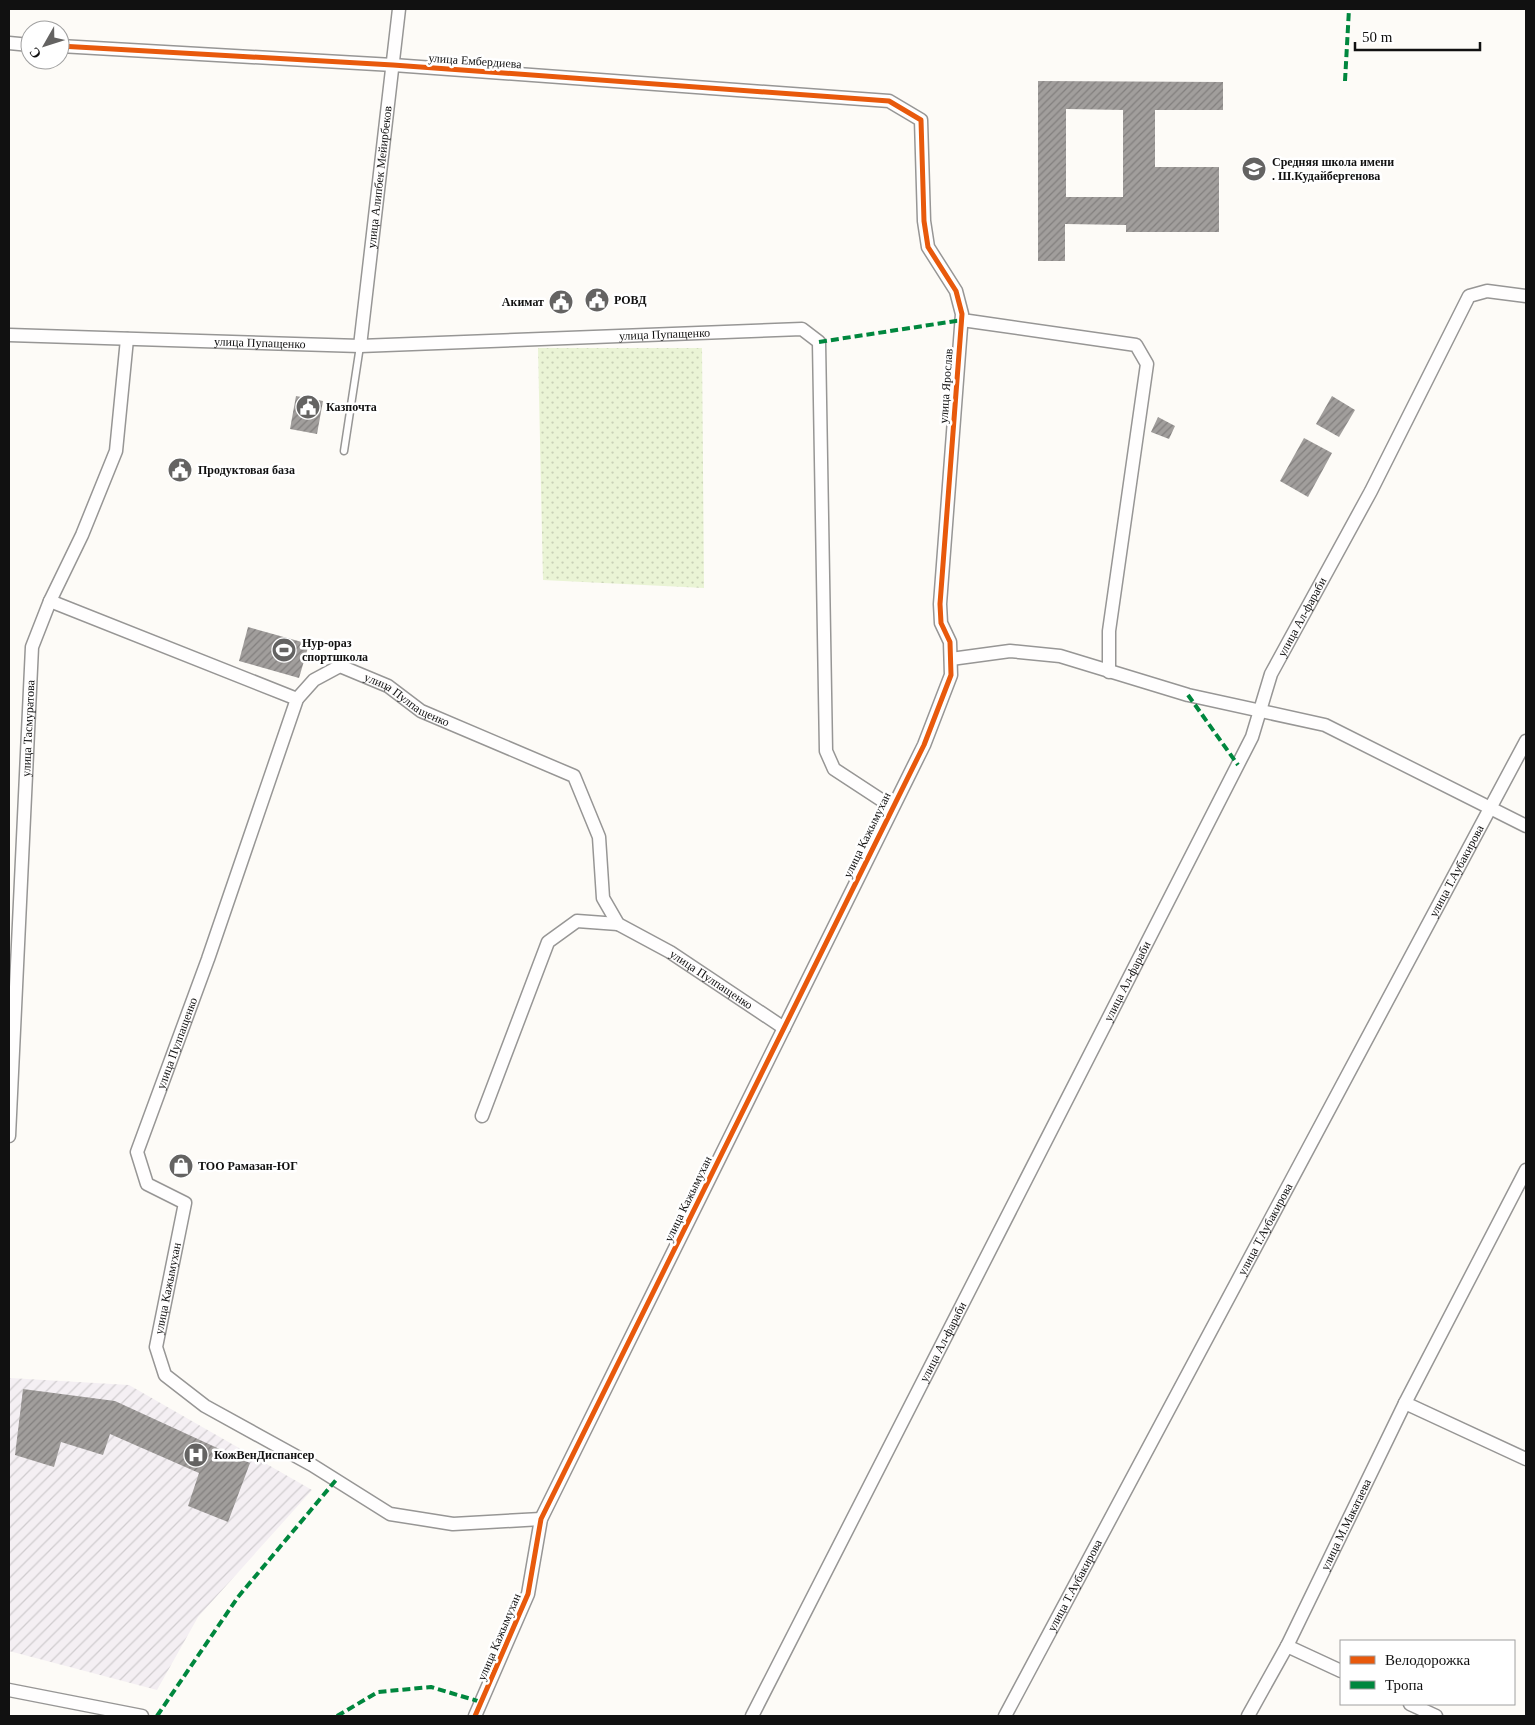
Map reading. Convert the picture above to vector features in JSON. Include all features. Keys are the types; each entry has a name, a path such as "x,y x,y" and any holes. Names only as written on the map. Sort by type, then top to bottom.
{"street":[{"name":"улица Алипбек Мейирбеков","path":"360,346 400,9"},
{"name":"улица Ембердиева","path":"70,47 393,65 889,100"},
{"name":"улица Ярослав","path":"889,100 922,120 924,221 928,247 956,291 962,320 940,604 941,623 950,642 951,660 951,676 943,698"},
{"name":"улица Ал-фараби","path":"752,1716 1252,737 1271,674 1371,491 1469,296 1487,291 1526,296"},
{"path":"962,320 1136,345 1147,364 1109,631 1109,672"},
{"name":"улица Пупащенко","path":"9,335 360,346 802,329 819,342 826,752 834,769 892,807"},
{"name":"улица Тасмуратова","path":"9,1136 32,647 50,601 82,535 116,451 127,339"},
{"path":"50,601 297,699"},
{"path":"951,660 1010,652 1060,656 1109,672 1260,712 1325,724 1526,826"},
{"name":"улица Пулпащенко","path":"185,1203 147,1184 136,1152 208,960 297,699 314,680 340,666 388,686 421,711 574,776 599,837 602,898 618,924 670,952 784,1028"},
{"name":"улица Кажымухан","path":"475,1716 528,1594 541,1519 934,723 943,698"},
{"name":"улица Т.Аубакирова","path":"1005,1716 1526,741"},
{"path":"482,1116 548,942 576,921 618,924"},
{"name":"улица М.Макатаева","path":"1248,1716 1287,1646 1405,1403 1526,1170"},
{"name":"улица Кажымухан","path":"185,1203 156,1347 165,1376 205,1406 312,1465 390,1514 453,1524 541,1519"},
{"path":"1405,1403 1526,1460"},
{"path":"1287,1646 1340,1672"},
{"path":"9,1690 142,1716"},
{"path":"1412,1705 1436,1716"}],"lane":[{"path":"344,451 360,346"}],"shaded area":[{"name":"КожВенДиспансер","path":"10,1378 129,1385 312,1490 198,1617 157,1690 9,1651"}],"green space":[{"path":"538,348 702,348 704,588 543,580"}],"building":[{"path":"1038,81 1223,82 1223,110 1155,110 1155,167 1219,167 1219,232 1126,232 1126,225 1065,224 1065,261 1038,261","holes":["1066,109 1123,110 1123,197 1066,197"]},
{"path":"296,396 323,401 317,434 290,429"},
{"path":"1332,396 1355,410 1339,437 1316,424"},
{"path":"1158,417 1175,426 1169,439 1151,432"},
{"path":"1304,438 1332,453 1308,497 1280,481"},
{"path":"248,627 309,644 299,678 239,661"},
{"name":"КожВенДиспансер","path":"23,1389 115,1401 250,1463 228,1522 188,1506 199,1473 110,1434 103,1455 61,1442 54,1467 15,1455"}],"marked path":[{"path":"1345,81 1349,9"},
{"path":"819,342 962,320"},
{"path":"1188,695 1238,765"},
{"path":"157,1716 238,1597 336,1480"},
{"path":"337,1716 378,1692 431,1687 481,1702"}],"cycle path":[{"path":"70,47 393,65 889,101 921,120 924,221 928,247 956,291 962,314 940,604 941,623 950,642 951,675 924,745 541,1519 528,1594 475,1716"}],"place":[{"name":"Средняя школа имени . Ш.Кудайбергенова","path":"1254,169"},
{"name":"РОВД","path":"597,300"},
{"name":"Акимат","path":"561,302"},
{"name":"Казпочта","path":"308,407"},
{"name":"Продуктовая база","path":"180,470"},
{"name":"Нур-ораз спортшкола","path":"284,650"},
{"name":"ТОО Рамазан-ЮГ","path":"181,1166"},
{"name":"КожВенДиспансер","path":"196,1455"}]}
